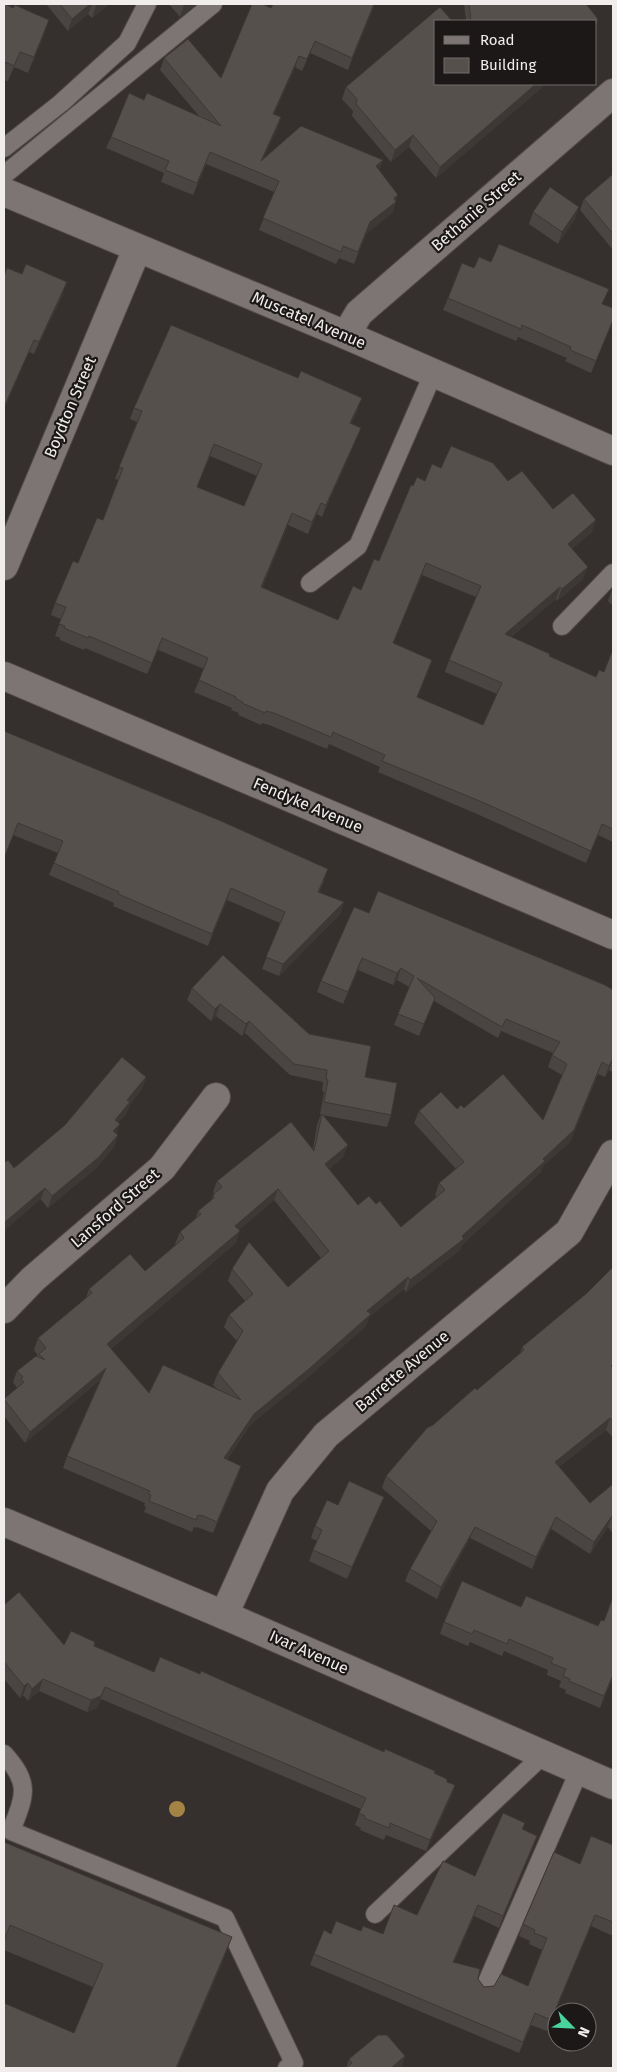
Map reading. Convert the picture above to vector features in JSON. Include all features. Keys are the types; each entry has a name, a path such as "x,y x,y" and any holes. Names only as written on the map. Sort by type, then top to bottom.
{"street":[{"name":"Bethanie Street","path":"346,335 359,313 613,93"},
{"name":"Muscatel Avenue","path":"4,192 613,449"},
{"name":"Boydton Street","path":"4,566 137,249"},
{"name":"Fendyke Avenue","path":"4,676 613,935"},
{"name":"Lansford Street","path":"4,1309 33,1279 162,1168 216,1098"},
{"name":"Barrette Avenue","path":"224,1615 280,1491 326,1435 568,1232 613,1154"},
{"name":"Ivar Avenue","path":"4,1522 224,1615 613,1785"}],"lane":[{"path":"4,148 61,103 127,42 147,4"},
{"path":"4,175 213,4"},
{"path":"310,583 358,546 433,374"},
{"path":"562,626 613,573"},
{"path":"4,1754 18,1770 24,1788 20,1807 11,1831 224,1918 294,2062 287,2068"},
{"path":"375,1914 543,1755"},
{"path":"484,1989 579,1771"}],"building":[{"path":"60,4 90,4 72,19"},
{"path":"252,4 262,4 271,8 273,4 374,4 352,58 315,41 307,59 299,56 273,114 281,117 261,161 301,126 383,160 376,166 398,195 394,198 396,202 370,222 358,252 343,246 341,252 263,218 279,181 210,152 197,183 165,170 169,161 111,137 129,93 144,100 147,93 221,126 164,58 188,39 221,78"},
{"path":"469,4 586,4 598,19 596,20 471,20"},
{"path":"4,5 13,8 15,5 49,20 34,57 20,52 14,66 6,62 4,68"},
{"path":"440,7 451,20 434,20 434,85 535,85 440,167 413,135 395,150 356,104 357,99 346,87"},
{"path":"613,174 613,234 584,199"},
{"path":"550,187 579,207 562,232 533,212"},
{"path":"499,244 609,289 602,304 613,308 613,320 596,361 570,350 571,347 522,325 521,329 448,298 462,263 474,268 479,257 491,262"},
{"path":"26,264 67,282 39,342 34,340 4,407 4,276 7,268 22,274"},
{"path":"171,325 298,378 301,371 362,398 350,423 361,428 326,505 321,503 312,522 292,513 261,587 338,620 353,586 361,590 374,559 379,561 411,485 413,486 417,477 425,481 432,464 441,468 451,446 493,463 508,481 522,471 553,509 573,493 596,520 568,544 588,567 562,589 560,587 505,634 596,677 599,670 604,672 613,649 613,829 602,824 591,851 482,802 382,761 385,755 333,732 331,737 274,713 266,711 265,713 242,703 236,697 199,680 208,658 162,638 152,663 89,636 88,638 64,628 65,626 59,624 66,607 55,603 73,561 78,563 97,518 103,520 123,468 119,467 142,411 134,408","holes":["214,444 262,464 244,506 197,487","426,563 481,586 449,660 502,683 483,725 417,697 432,660 393,643"]},
{"path":"4,731 221,821 328,869 318,892 344,902 283,964 266,957 285,912 231,888 212,934 118,894 119,892 54,863 63,841 18,823 4,858"},
{"path":"378,891 605,985 613,990 613,1058 609,1066 602,1062 574,1130 543,1159 545,1161 462,1236 464,1239 410,1280 408,1277 367,1311 371,1314 254,1414 224,1458 241,1466 217,1522 201,1515 198,1515 196,1520 149,1501 151,1495 148,1494 150,1491 67,1456 106,1368 30,1432 4,1399 24,1382 21,1379 23,1377 17,1371 36,1356 45,1360 39,1354 46,1348 38,1338 92,1293 89,1289 130,1254 145,1271 184,1238 180,1232 201,1214 198,1211 214,1198 213,1195 222,1187 217,1181 291,1122 314,1151 322,1114 348,1145 325,1164 358,1205 369,1196 376,1204 380,1201 401,1227 445,1190 439,1183 464,1162 419,1111 441,1092 457,1109 461,1105 464,1108 503,1074 543,1120 567,1064 552,1055 560,1042 506,1019 502,1027 417,978 435,998 424,1024 398,1014 414,976 401,968 397,973 362,958 348,992 321,981 354,907 369,913","holes":["278,1189 329,1251 288,1287 249,1242 232,1269 253,1294 229,1315 243,1331 218,1373 241,1400 163,1365 149,1393 107,1344 240,1231 235,1226"]},
{"path":"223,955 309,1034 371,1046 365,1077 397,1083 391,1115 324,1102 328,1080 326,1079 327,1070 294,1064 249,1021 246,1024 220,1004 215,1009 192,988"},
{"path":"122,1057 146,1077 127,1100 130,1102 115,1120 120,1124 113,1131 118,1135 99,1157 52,1196 45,1188 4,1223 4,1163 8,1160 14,1168 65,1125"},
{"path":"613,1267 613,1364 611,1366 613,1368 613,1422 610,1418 555,1462 590,1503 613,1484 613,1517 594,1542 556,1517 536,1557 475,1527 441,1587 410,1569 437,1521 386,1476 427,1428 433,1425 475,1388 477,1390 524,1350 522,1347 587,1293"},
{"path":"349,1481 384,1497 352,1567 313,1550 322,1530 315,1526 327,1500 338,1505"},
{"path":"462,1581 521,1607 526,1596 598,1626 601,1620 604,1621 613,1597 613,1675 604,1696 569,1681 570,1679 563,1676 566,1669 551,1663 553,1658 509,1639 507,1644 474,1630 472,1634 444,1622"},
{"path":"19,1592 64,1645 71,1631 95,1642 94,1646 154,1672 160,1657 200,1674 201,1671 384,1752 385,1749 435,1771 434,1773 455,1785 430,1840 390,1823 389,1828 364,1818 365,1816 359,1813 366,1798 105,1687 101,1696 91,1700 43,1679 32,1689 28,1683 24,1686 4,1662 4,1605"},
{"path":"503,1813 525,1823 522,1829 537,1836 503,1916 478,1905 453,1962 480,1969 478,1979 484,1987 494,1986 501,1974 528,1986 547,1938 534,1933 535,1930 523,1924 554,1852 580,1864 591,1836 613,1845 613,1922 595,1915 559,2002 547,2002 547,2018 535,2013 523,2042 314,1954 324,1930 331,1934 336,1921 361,1931 363,1926 383,1934 394,1905 417,1915 443,1861 475,1876"},
{"path":"4,1842 232,1937 176,2068 4,2067 4,2003 74,2033 103,1964 10,1925 4,1940"},
{"path":"378,2035 387,2035 405,2056 391,2068 346,2068 352,2063 349,2059"}]}
